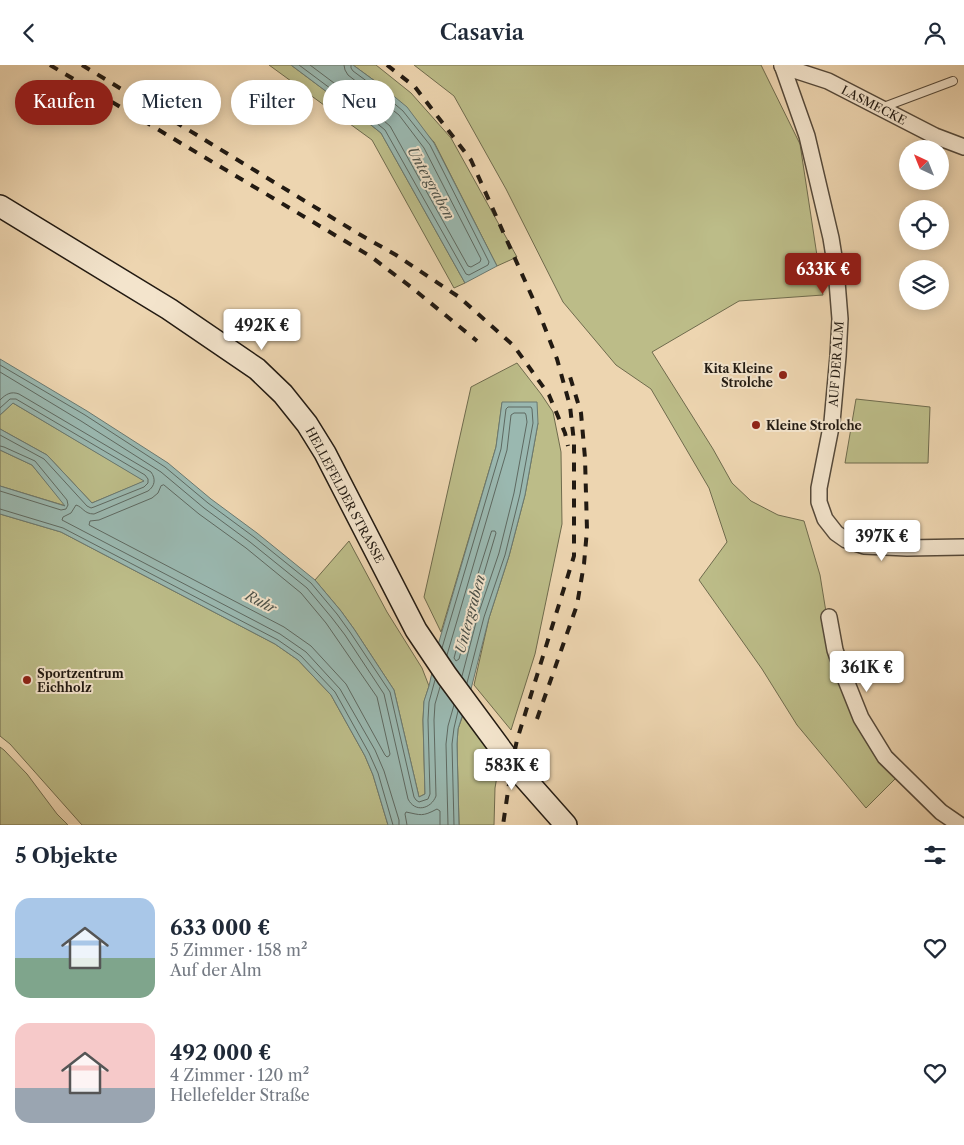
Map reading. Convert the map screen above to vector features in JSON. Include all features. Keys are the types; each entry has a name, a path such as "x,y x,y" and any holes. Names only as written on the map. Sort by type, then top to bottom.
{"street":[{"name":"LASMECKE","path":"782,65 828,81 935,136 964,147"},
{"name":"AUF DER ALM","path":"782,65 807,136 831,238 836,269 840,319 838,356 832,422 819,488 819,502 825,519 836,533 846,541 864,546 907,548 964,547"},
{"name":"HELLEFELDER STRASSE","path":"0,206 169,309 257,369 282,393 307,424 325,453 416,630 447,676 512,764 566,825"},
{"path":"829,617 835,650 861,718 885,757 941,813 960,825"}],"lane":[{"path":"881,108 953,81"}],"green space":[{"path":"269,65 291,65 311,80 290,80"},
{"path":"353,65 376,65 395,80 374,80"},
{"path":"414,65 761,65 800,144 823,295 739,301 652,352 713,449 732,483 751,501 778,515 804,521 820,575 832,649 881,762 896,778 866,808 797,725 762,669 699,580 727,542 709,488 651,389 616,365 563,302 506,189 454,96"},
{"path":"395,80 411,93 451,138 517,257 497,266 434,142 395,101"},
{"path":"313,82 323,89 323,104 313,97"},
{"path":"351,125 370,125 381,133 465,283 454,288 372,140"},
{"path":"517,363 553,412 561,452 562,524 535,654 511,730 474,685 489,618 509,556 525,495 538,423 502,403 496,447 441,632 424,597 471,387"},
{"path":"856,399 930,407 928,463 845,463"},
{"path":"13,403 145,481 92,503 47,455 0,429 0,415"},
{"path":"0,450 32,465 66,506 0,486"},
{"path":"0,514 61,532 275,644 298,660 331,695 365,756 373,775 388,825 82,825 10,744 0,736"},
{"path":"349,541 387,612 422,668 429,686 424,702 423,720 425,794 419,797 394,690 354,629 315,580"},
{"path":"463,715 499,765 495,788 494,825 459,825 457,744 458,729"},
{"path":"0,747 27,774 57,814 68,825 0,825"}],"water":[{"path":"291,65 353,65 374,80 323,80 323,89"},
{"name":"Untergraben","path":"395,97 407,107 434,143 497,266 465,283 381,133 370,125 395,125"},
{"path":"0,359 87,411 168,463 315,580 354,629 394,690 419,797 425,794 424,701 438,645 496,447 502,402 537,402 538,423 525,495 458,729 459,825 388,825 373,775 365,756 331,695 298,660 275,644 61,532 0,514 0,486 65,506 32,465 0,450 0,429 47,455 92,503 144,481 13,403 0,415"}],"railway":[{"path":"50,65 370,256 477,341"},
{"path":"82,65 396,255 459,297 514,346 549,395 565,433 568,446"},
{"path":"387,65 415,87 471,160 538,310 557,359 570,406 574,442 574,556 517,740 503,825"},
{"path":"537,719 577,605 584,564 587,530 585,458 581,413 568,370"}],"place":[{"name":"Kita Kleine Strolche","path":"783,375"},
{"name":"Kleine Strolche","path":"756,425"},
{"name":"Sportzentrum Eichholz","path":"27,680"}],"water label":[{"name":"Ruhr","path":"261,602"}]}
